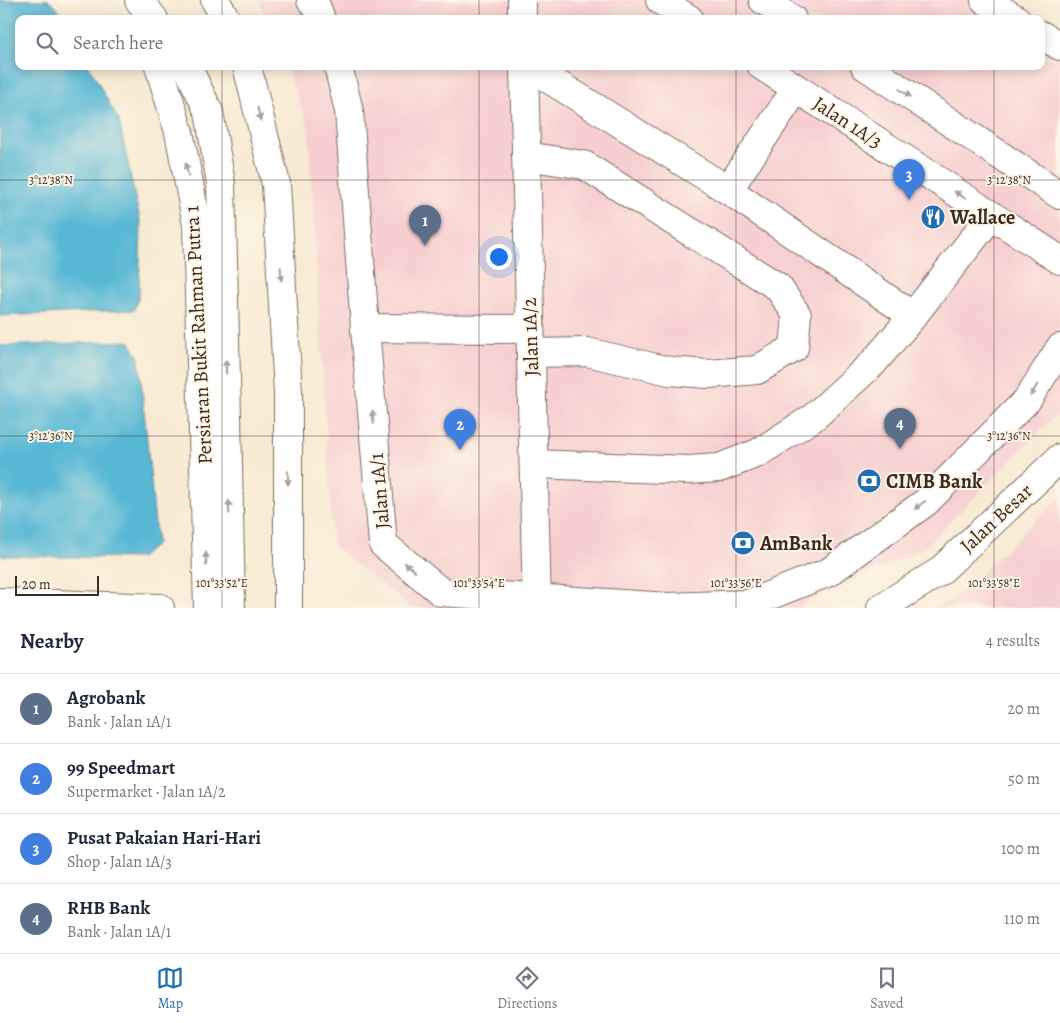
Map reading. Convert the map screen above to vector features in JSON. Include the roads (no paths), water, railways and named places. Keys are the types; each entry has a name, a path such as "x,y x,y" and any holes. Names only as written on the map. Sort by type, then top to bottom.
{"main road":[{"path":"138,0 143,15"},
{"path":"138,0 151,15"},
{"path":"214,0 223,15"},
{"path":"228,0 230,15"},
{"path":"311,0 320,15"},
{"path":"522,0 522,15"},
{"path":"660,0 683,15"},
{"path":"985,0 1009,15"},
{"path":"1045,37 1060,46"},
{"name":"Persiaran Bukit Rahman Putra 1","path":"160,70 179,132 197,225 208,608"},
{"path":"190,70 209,112 222,184 231,608"},
{"path":"249,70 276,184 288,393 288,608"},
{"name":"Jalan 1A/1","path":"339,70 349,111 383,544 440,592 537,603 668,607 748,604 829,572 926,502 1028,400 1060,348"},
{"name":"Jalan 1A/2","path":"524,70 537,603"},
{"path":"534,70 728,190 913,316"},
{"name":"Jalan 1A/3","path":"768,70 1060,260"},
{"path":"871,70 1060,195"},
{"path":"728,190 796,89"},
{"path":"365,328 530,341 669,371 708,374 757,370 794,348 797,315 778,288 584,165 526,156"},
{"path":"534,464 688,470 719,468 758,453 814,417 873,363 913,316 991,216"},
{"name":"Jalan Besar","path":"881,608 938,572 1060,458"},
{"path":"0,602 160,608"}],"water":[{"path":"0,0 49,0 61,15 15,15 15,70 91,70 119,121 141,225 139,296 134,310 0,316"},
{"path":"129,341 139,358 157,544 140,558 0,556 0,346"}],"place":[{"name":"Pusat Pakaian Hari-Hari","path":"909,200"},
{"name":"Wallace","path":"933,217"},
{"name":"Agrobank","path":"425,246"},
{"name":"RHB Bank","path":"900,449"},
{"name":"99 Speedmart","path":"460,450"},
{"name":"CIMB Bank","path":"869,481"},
{"name":"AmBank","path":"743,543"}]}
